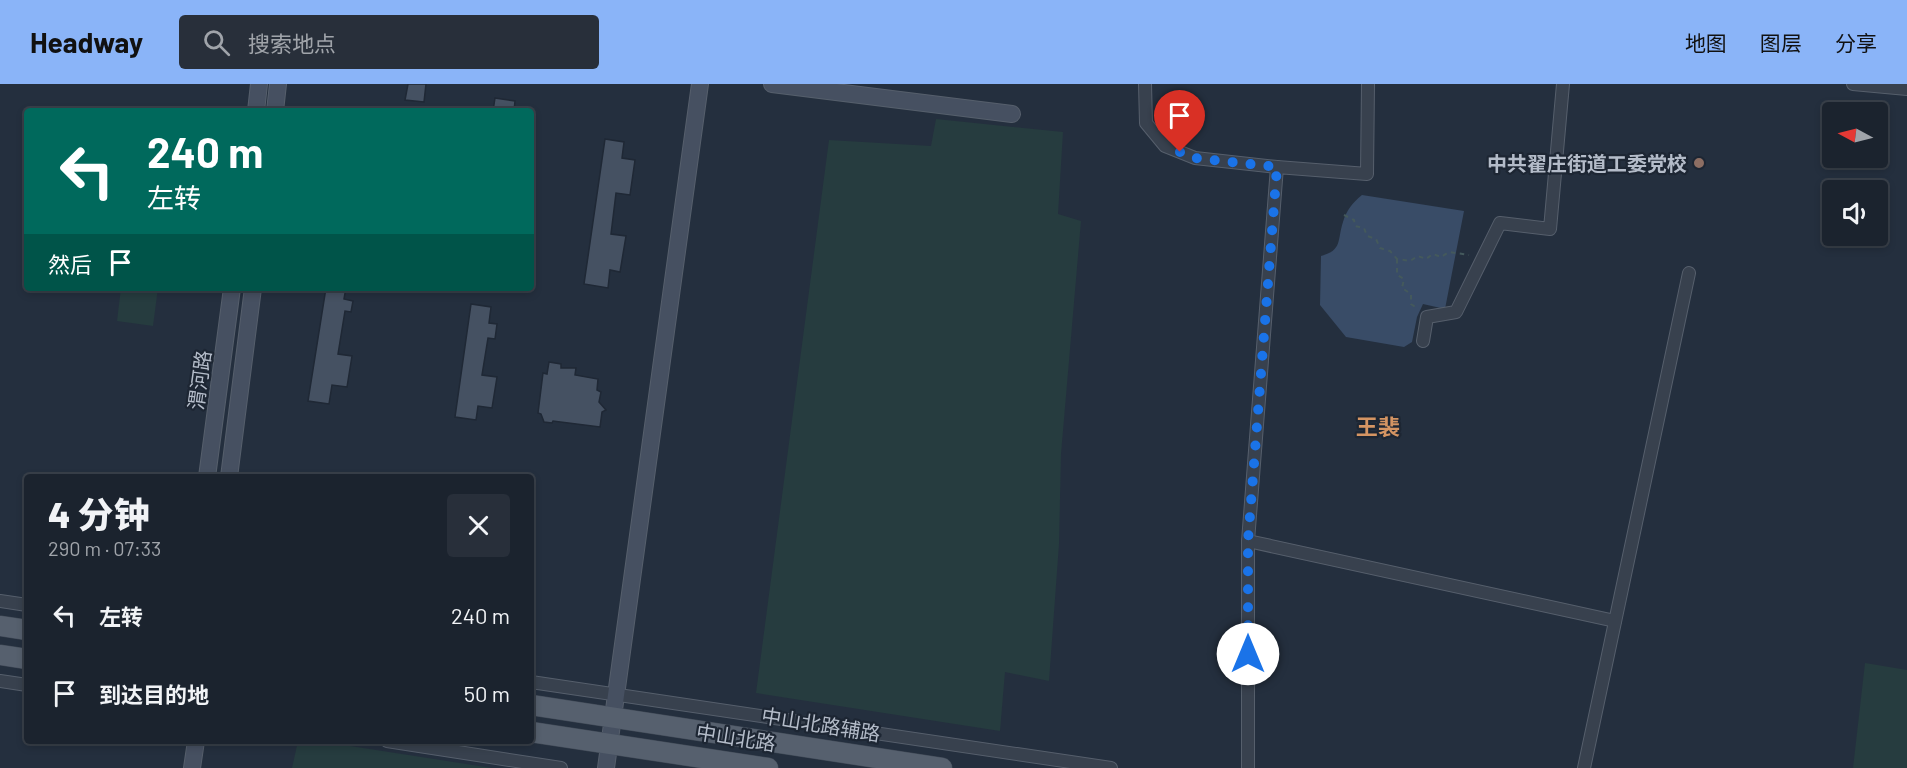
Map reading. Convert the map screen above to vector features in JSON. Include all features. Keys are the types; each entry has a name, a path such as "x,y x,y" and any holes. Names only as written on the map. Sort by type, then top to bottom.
{"main road":[{"path":"0,626 24,630"},
{"path":"0,655 24,659"},
{"name":"中山北路","path":"534,705 942,768"},
{"name":"中山北路","path":"534,732 768,768"}],"street":[{"path":"256,108 259,84"},
{"path":"275,108 278,84"},
{"path":"606,768 700,84"},
{"path":"772,84 1012,114"},
{"path":"1145,84 1146,123 1165,146 1195,158 1367,174 1368,84"},
{"path":"1423,341 1427,317 1456,312 1500,223 1550,230 1563,84"},
{"path":"1853,84 1907,89"},
{"path":"1248,768 1248,541 1277,167"},
{"path":"1584,768 1689,273"},
{"name":"渭河路","path":"207,474 232,291"},
{"path":"229,474 253,291"},
{"path":"222,370 242,373"},
{"path":"1248,541 1615,621"},
{"path":"0,601 24,605"},
{"path":"0,681 24,685"},
{"name":"中山北路辅路","path":"534,682 1111,768"},
{"path":"192,768 196,744"},
{"path":"406,744 561,768"}],"path":[{"path":"1344,215 1354,220 1355,226 1364,228 1367,236 1376,239 1380,248 1390,251 1397,259 1410,261 1418,256 1426,259 1433,254 1441,257 1449,252 1483,258"},
{"path":"1397,259 1395,270 1397,275 1404,279 1402,288 1411,294 1411,304 1427,317"}],"green space":[{"path":"936,119 1063,132 1058,214 1081,221 1061,454 1059,544 1049,681 1005,672 1000,731 756,693 829,140 931,146"},
{"path":"121,291 158,291 153,326 117,321"},
{"path":"1865,663 1907,670 1907,768 1853,768"},
{"path":"297,744 337,744 492,768 292,768"}],"water":[{"path":"1362,195 1464,211 1445,309 1423,304 1417,317 1412,342 1404,347 1346,337 1320,305 1321,256 1333,251 1336,247 1346,214"}],"building":[{"path":"408,84 426,84 424,102 405,100"},
{"path":"495,98 515,101 514,108 493,108"},
{"path":"605,139 624,142 622,158 635,160 630,195 616,193 611,234 626,236 620,272 610,270 608,288 584,284"},
{"path":"326,291 345,291 344,299 353,301 351,312 345,311 338,354 352,356 347,387 332,385 329,404 308,401"},
{"path":"471,304 491,307 489,323 497,324 495,339 488,338 482,375 497,377 492,408 478,406 476,420 455,417"},
{"path":"549,362 561,364 561,368 576,368 575,375 598,379 597,390 601,392 599,402 606,410 602,412 600,427 544,422 541,414 538,413 543,373 547,374"}],"place":[{"name":"中共翟庄街道工委党校","path":"1699,163"}],"district":[{"name":"王裴","path":"1378,426"}],"route":[{"path":"1180,152 1195,158 1277,167 1248,541 1248,654"}]}
